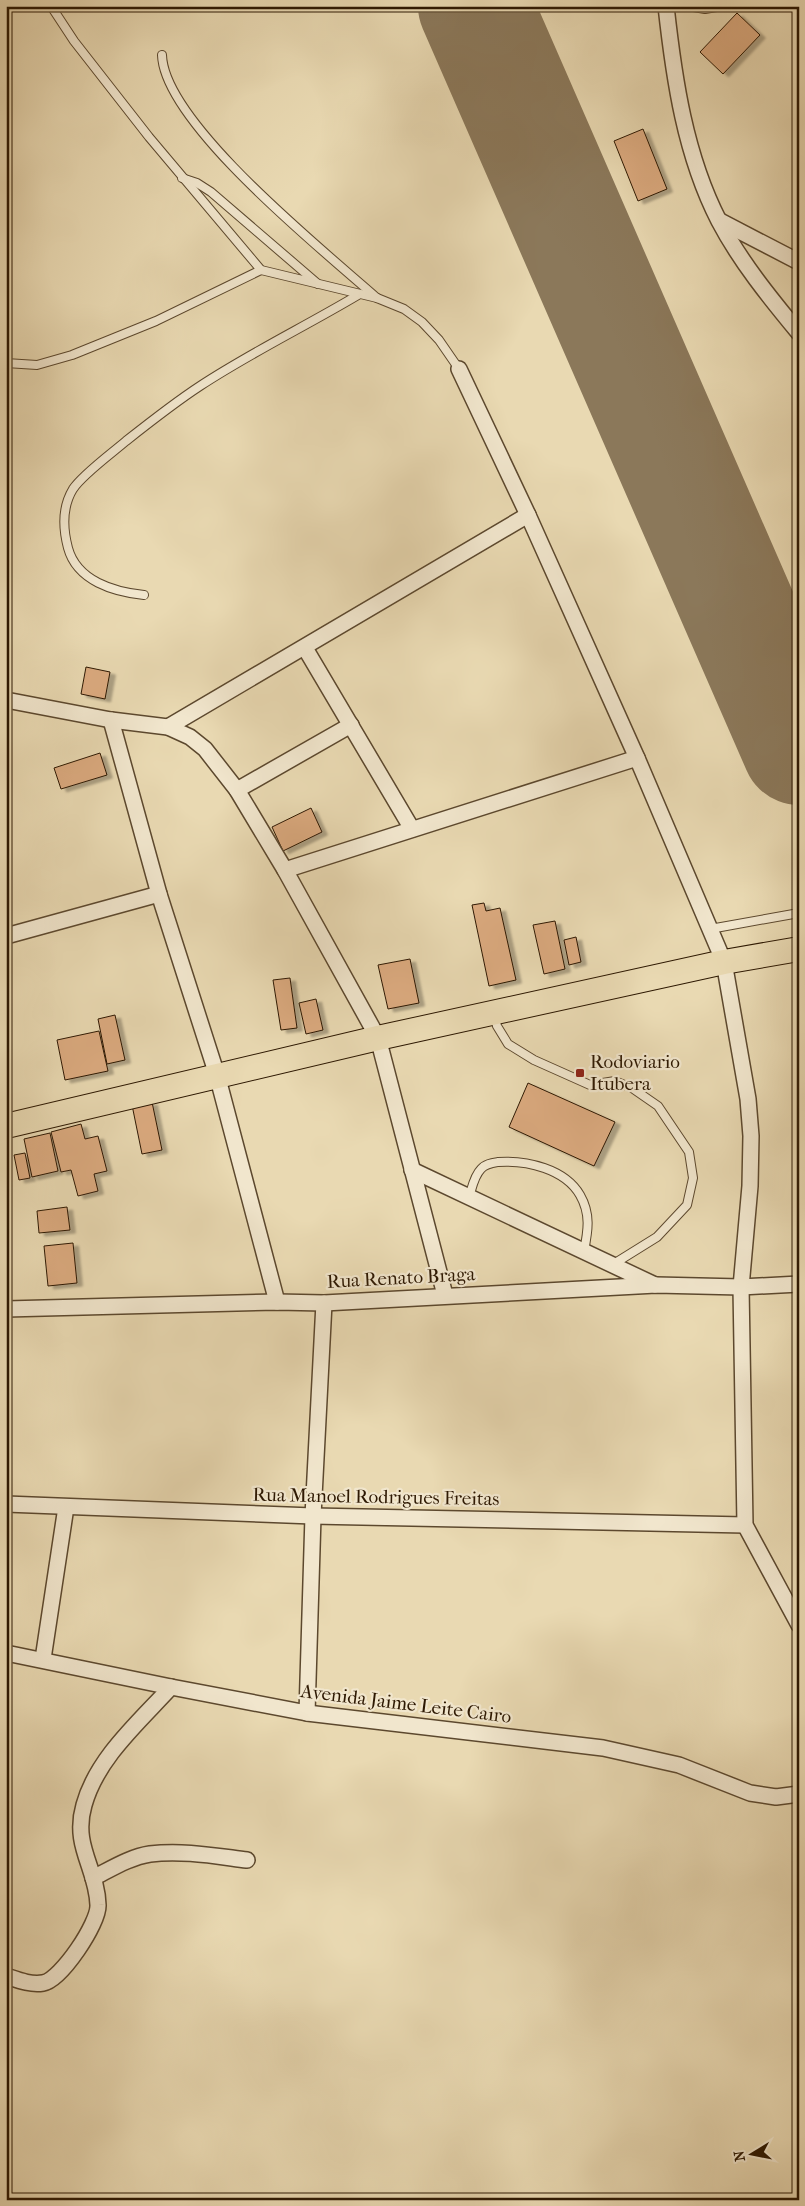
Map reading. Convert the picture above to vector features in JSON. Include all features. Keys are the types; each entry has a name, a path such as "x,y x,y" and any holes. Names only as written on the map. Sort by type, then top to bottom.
{"main road":[{"path":"6,1126 217,1074 493,1012 724,962 799,949"}],"street":[{"path":"667,7 673,67 682,115 697,168 719,221 756,279 799,333"},
{"path":"719,221 799,262"},
{"path":"459,369 528,515 637,758 724,962 748,1099 751,1136 750,1186 741,1287 744,1525 799,1626"},
{"path":"168,727 528,515"},
{"path":"305,648 412,829"},
{"path":"6,700 110,720 168,727 190,737 205,749 237,790 378,1038 446,1295"},
{"path":"110,720 159,894 217,1074 277,1302"},
{"path":"237,790 351,725"},
{"path":"284,870 637,758"},
{"path":"6,936 159,894"},
{"path":"412,1170 656,1285"},
{"name":"Rua Renato Braga","path":"6,1309 277,1302 324,1303 656,1285 741,1287 799,1284"},
{"path":"307,1713 312,1516 324,1303"},
{"name":"Rua Manoel Rodrigues Freitas","path":"6,1504 312,1516 744,1525"},
{"path":"43,1659 66,1507"},
{"name":"Avenida Jaime Leite Cairo","path":"6,1653 307,1713 603,1748 679,1765 750,1794 776,1797 799,1794"},
{"path":"6,1976 27,1983 45,1983 59,1974 82,1944 99,1908 93,1878 83,1850 80,1828 83,1807 90,1787 103,1764 171,1687"},
{"path":"93,1878 123,1862 149,1854 175,1853 247,1860"}],"lane":[{"path":"50,6 106,83 182,178 261,270 358,295 377,298 404,309 422,322 439,340 459,369"},
{"path":"688,6 706,9 722,6"},
{"path":"162,55 162,68 169,84 191,118 215,148 271,203 377,298"},
{"path":"182,178 197,182 211,192 319,285"},
{"path":"6,363 37,364 72,354 163,318 261,270"},
{"path":"144,595 107,588 89,577 76,564 69,550 64,528 65,505 73,488 114,451 162,412 200,386 358,295"},
{"path":"710,929 799,913"},
{"path":"493,1012 497,1026 508,1044 534,1060 590,1084 615,1081 632,1088 658,1106 689,1152 693,1178 687,1205 657,1237 612,1264"},
{"path":"469,1197 475,1178 481,1168 490,1163 511,1161 538,1166 559,1175 572,1185 580,1195 587,1211 589,1225 584,1251"}],"building":[{"path":"737,13 760,35 723,74 700,52"},
{"path":"643,129 667,189 638,201 614,141"},
{"path":"86,667 110,672 105,699 81,694"},
{"path":"100,753 107,775 61,789 54,768"},
{"path":"311,808 322,832 283,851 272,827"},
{"path":"484,903 486,911 500,908 516,980 489,986 472,905"},
{"path":"555,921 565,969 544,974 533,925"},
{"path":"576,937 581,962 569,965 564,940"},
{"path":"410,959 419,1003 388,1009 378,965"},
{"path":"290,978 297,1028 281,1030 273,980"},
{"path":"316,999 323,1030 306,1034 299,1003"},
{"path":"115,1015 125,1060 107,1064 98,1019"},
{"path":"99,1031 108,1071 65,1080 57,1040"},
{"path":"528,1083 615,1122 594,1166 509,1127"},
{"path":"152,1102 162,1150 142,1154 132,1105"},
{"path":"81,1124 85,1139 98,1136 107,1171 94,1174 98,1191 78,1196 71,1170 61,1172 51,1132"},
{"path":"50,1133 58,1171 32,1177 24,1139"},
{"path":"25,1153 30,1178 19,1180 14,1155"},
{"path":"67,1207 70,1230 39,1233 37,1211"},
{"path":"73,1243 77,1283 48,1286 44,1246"}],"runway":[{"path":"475,6 799,748"}],"place":[{"name":"Rodoviario Itubera","path":"580,1073"}]}
